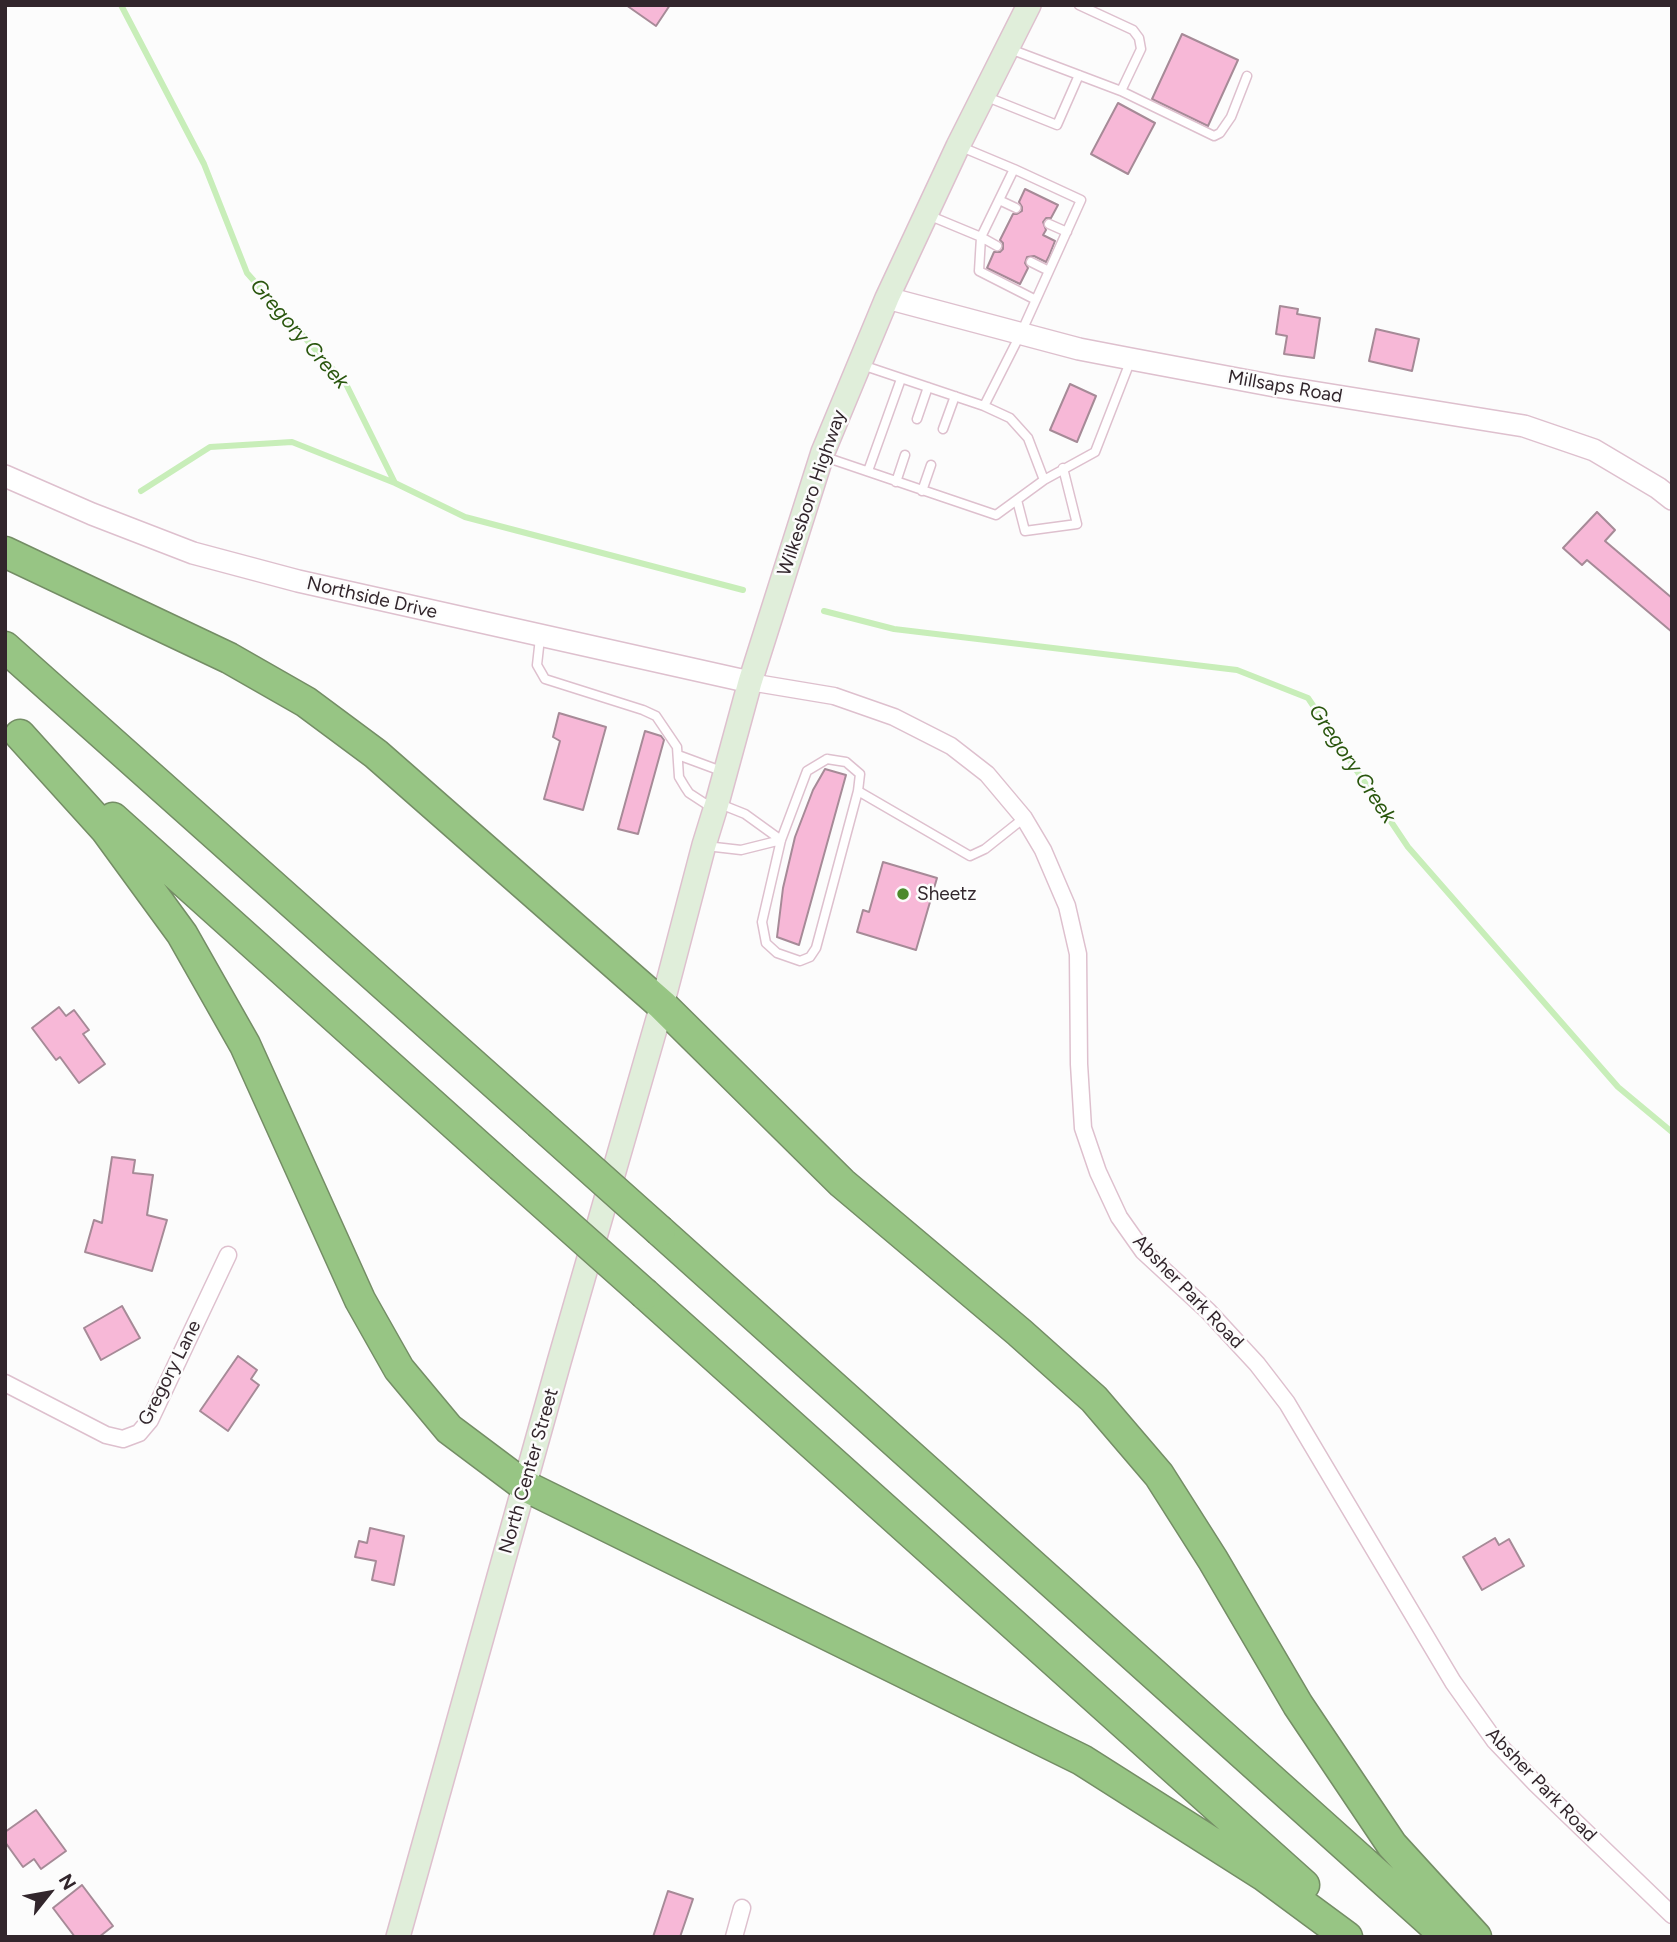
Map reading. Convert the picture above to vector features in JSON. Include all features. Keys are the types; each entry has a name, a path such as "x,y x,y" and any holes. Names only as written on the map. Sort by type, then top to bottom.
{"highway":[{"path":"5,552 229,658 306,702 376,754 662,1005 842,1183 1094,1399 1158,1475 1213,1560 1298,1705 1392,1845 1476,1937"},
{"path":"5,647 1447,1937"},
{"path":"13,728 1363,1937"},
{"path":"13,728 106,830 182,934 245,1045 360,1300 398,1369 449,1429 525,1486 1082,1760 1263,1875 1347,1937"}],"main road":[{"name":"Wilkesboro Highway","path":"662,1005 750,682 822,456 887,298 958,146 1029,5"},
{"name":"North Center Street","path":"398,1937 662,1005"}],"street":[{"name":"Millsaps Road","path":"887,298 1079,349 1275,386 1524,426 1594,450 1672,499"},
{"name":"Northside Drive","path":"5,476 92,514 194,553 298,582 750,682"},
{"name":"Absher Park Road","path":"750,682 834,696 894,717 951,746 987,774 1024,818 1043,850 1067,906 1078,954 1079,1064 1083,1128 1098,1172 1119,1217 1143,1251 1208,1311 1257,1364 1287,1403 1453,1682 1494,1741 1672,1915"},
{"name":"Gregory Lane","path":"5,1383 106,1435 123,1439 139,1433 150,1420 228,1255"},
{"path":"734,1937 742,1908"}],"lane":[{"path":"1079,5 1133,30 1139,38 1141,49 1121,91"},
{"path":"1008,48 1121,91 1214,136 1220,133 1231,117 1247,76"},
{"path":"984,96 1057,125 1079,75"},
{"path":"958,146 1081,200 1021,333 984,405"},
{"path":"1014,169 981,237 979,271 1036,300"},
{"path":"999,200 1016,208"},
{"path":"926,214 998,246"},
{"path":"1049,223 1067,232"},
{"path":"1031,262 1049,271"},
{"path":"822,456 996,515 1044,480 1095,452 1130,359"},
{"path":"859,364 984,405 1010,418 1028,438 1044,480"},
{"path":"868,471 901,379"},
{"path":"917,419 928,387"},
{"path":"943,429 955,396"},
{"path":"896,482 905,455"},
{"path":"922,491 931,464"},
{"path":"1017,500 1025,531 1077,524 1063,468"},
{"path":"540,635 537,665 545,678 656,716 677,747 679,777 689,793 716,806 746,814 781,840"},
{"path":"678,755 725,773"},
{"path":"827,759 846,762 860,774 858,791 816,948 810,957 800,961 777,953 766,943 762,922 781,840 807,771 827,759"},
{"path":"858,791 970,856 985,849 1024,818"},
{"path":"704,845 741,850 781,840"}],"building":[{"path":"626,5 670,5 656,26"},
{"path":"1182,34 1238,60 1208,126 1152,99"},
{"path":"1118,103 1155,123 1128,174 1091,154"},
{"path":"1025,189 1058,205 1051,218 1046,218 1043,222 1046,230 1043,235 1055,241 1049,256 1046,262 1034,256 1027,257 1025,263 1028,268 1020,284 987,268 994,252 1003,249 1000,240 1013,214 1022,211 1019,202"},
{"path":"1280,306 1298,309 1297,314 1320,318 1314,358 1284,354 1287,336 1276,334"},
{"path":"1376,329 1419,339 1412,371 1369,361"},
{"path":"1070,384 1096,396 1077,442 1050,430"},
{"path":"1597,512 1615,530 1605,541 1672,598 1672,632 1587,560 1582,565 1563,548"},
{"path":"559,713 606,727 583,810 544,799 560,741 553,737"},
{"path":"645,731 661,736 664,740 638,834 618,829"},
{"path":"825,769 846,775 799,945 777,937 783,888 795,837 813,790"},
{"name":"Sheetz","path":"883,862 937,878 916,950 857,932 863,910 869,912"},
{"path":"59,1007 66,1016 74,1010 89,1030 83,1034 105,1064 79,1083 60,1057 56,1060 32,1028"},
{"path":"112,1157 135,1160 133,1173 153,1175 147,1215 167,1220 152,1271 85,1252 94,1220 102,1223"},
{"path":"122,1306 140,1338 101,1360 84,1328"},
{"path":"238,1356 257,1370 251,1379 259,1385 228,1431 200,1411"},
{"path":"370,1528 404,1536 394,1585 372,1580 376,1561 355,1557 359,1541 367,1543"},
{"path":"1495,1538 1499,1545 1509,1539 1524,1566 1482,1590 1463,1557"},
{"path":"36,1810 66,1851 41,1869 34,1859 23,1867 5,1842 5,1832"},
{"path":"82,1885 113,1926 99,1937 75,1937 53,1908"},
{"path":"668,1891 693,1899 680,1937 653,1937"}],"waterway":[{"name":"Gregory Creek","path":"121,5 204,164 247,273 346,384 395,483 465,517 743,590"},
{"path":"141,491 210,447 292,442 395,483"},
{"name":"Gregory Creek","path":"824,611 894,629 1237,670 1308,698 1408,847 1618,1087 1672,1132"}],"place":[{"name":"Sheetz","path":"903,894"}]}
